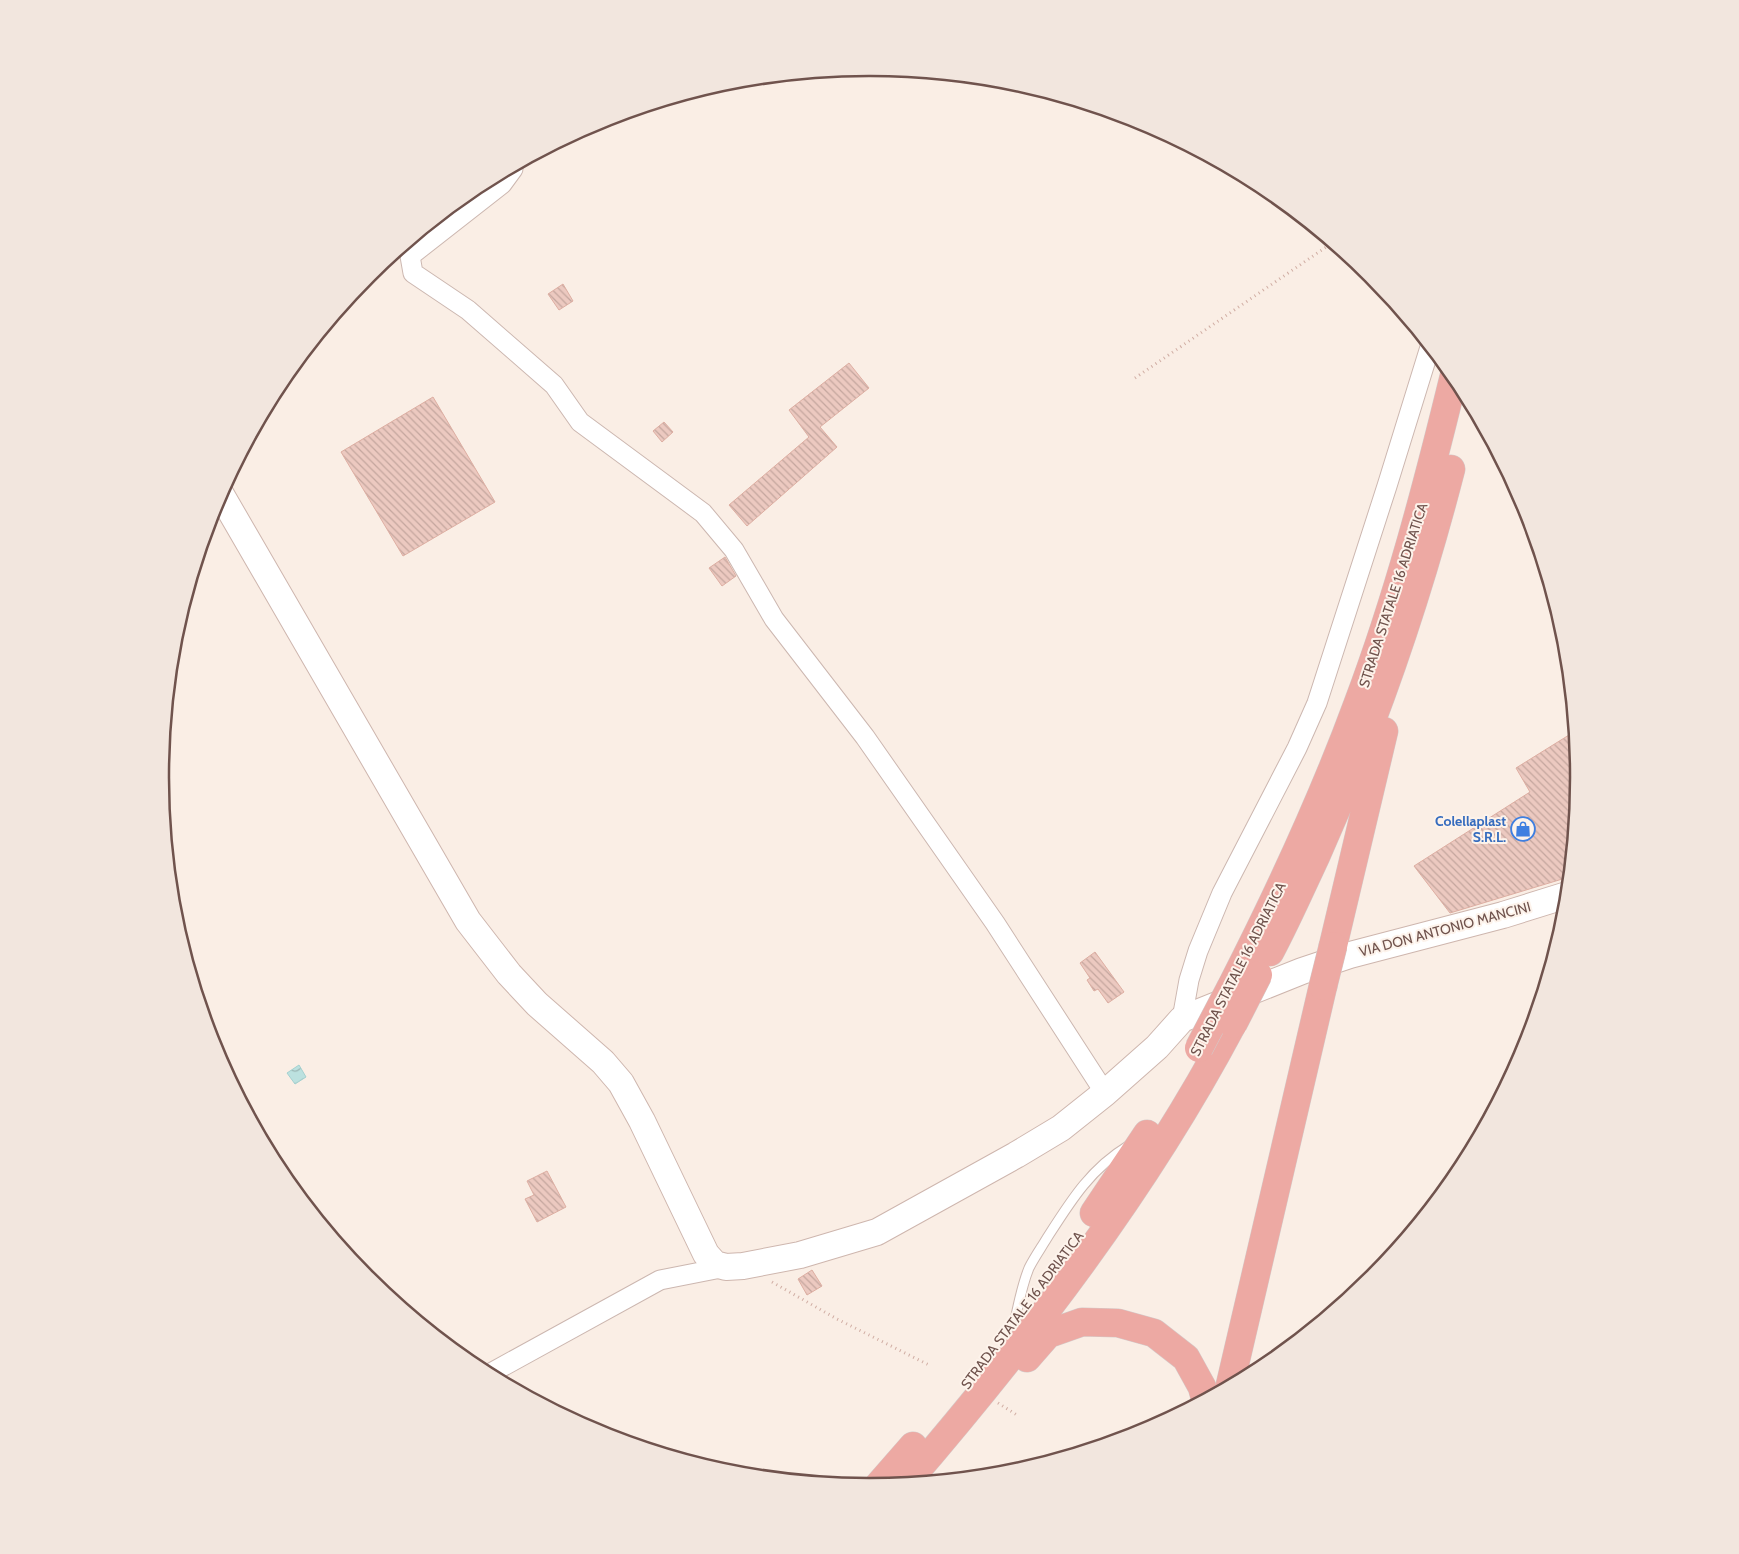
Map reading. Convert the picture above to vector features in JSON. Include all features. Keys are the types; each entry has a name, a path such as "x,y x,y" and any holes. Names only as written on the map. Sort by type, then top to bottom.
{"highway":[{"name":"STRADA STATALE 16 ADRIATICA","path":"886,1477 960,1393 1063,1258 1146,1136 1199,1048 1262,926 1314,814 1358,703 1412,540 1451,387"},
{"name":"STRADA STATALE 16 ADRIATICA","path":"912,1476 960,1421 1072,1276 1135,1187 1208,1070 1258,975 1337,810 1381,698 1436,525 1465,410"},
{"path":"1232,1377 1323,986 1342,951 1358,835 1405,644 1411,606"},
{"path":"929,1475 1048,1334 1082,1322 1118,1323 1154,1333 1186,1358 1203,1392"}],"street":[{"path":"507,178 502,184 410,256 413,273 468,310 554,385 580,422 703,513 734,550 774,619 865,737 995,924 1105,1093"},
{"path":"496,1370 660,1280 800,1255 877,1232 1061,1128 1105,1093 1157,1047 1182,1019 1189,980 1198,951 1222,893 1317,703 1428,354"},
{"path":"225,503 468,922 509,974 537,1004 603,1062 622,1083 706,1254 715,1264 735,1266"},
{"name":"VIA DON ANTONIO MANCINI","path":"1182,1019 1302,971 1342,951 1503,915 1560,896"}],"path":[{"path":"1135,378 1327,246"},
{"path":"735,1266 930,1366"},
{"path":"995,1402 1017,1415"}],"water":[{"path":"299,1065 306,1077 295,1084 287,1073"}],"building":[{"path":"563,284 573,301 559,310 548,294"},
{"path":"849,363 869,388 820,427 837,447 747,526 729,505 809,437 789,410"},
{"path":"433,397 495,502 403,556 341,452"},
{"path":"664,422 673,432 662,442 653,431"},
{"path":"725,557 736,576 722,586 709,568"},
{"name":"Colellaplast S.R.L.","path":"1569,735 1569,823 1562,879 1450,913 1414,866 1530,792 1516,768"},
{"path":"1095,952 1124,992 1108,1003 1098,989 1094,991 1087,980 1090,978 1080,963"},
{"path":"547,1171 566,1207 537,1222 525,1199 534,1195 527,1181"},
{"path":"812,1270 822,1286 807,1295 798,1279"}],"place":[{"name":"Colellaplast S.R.L.","path":"1523,829"}]}
